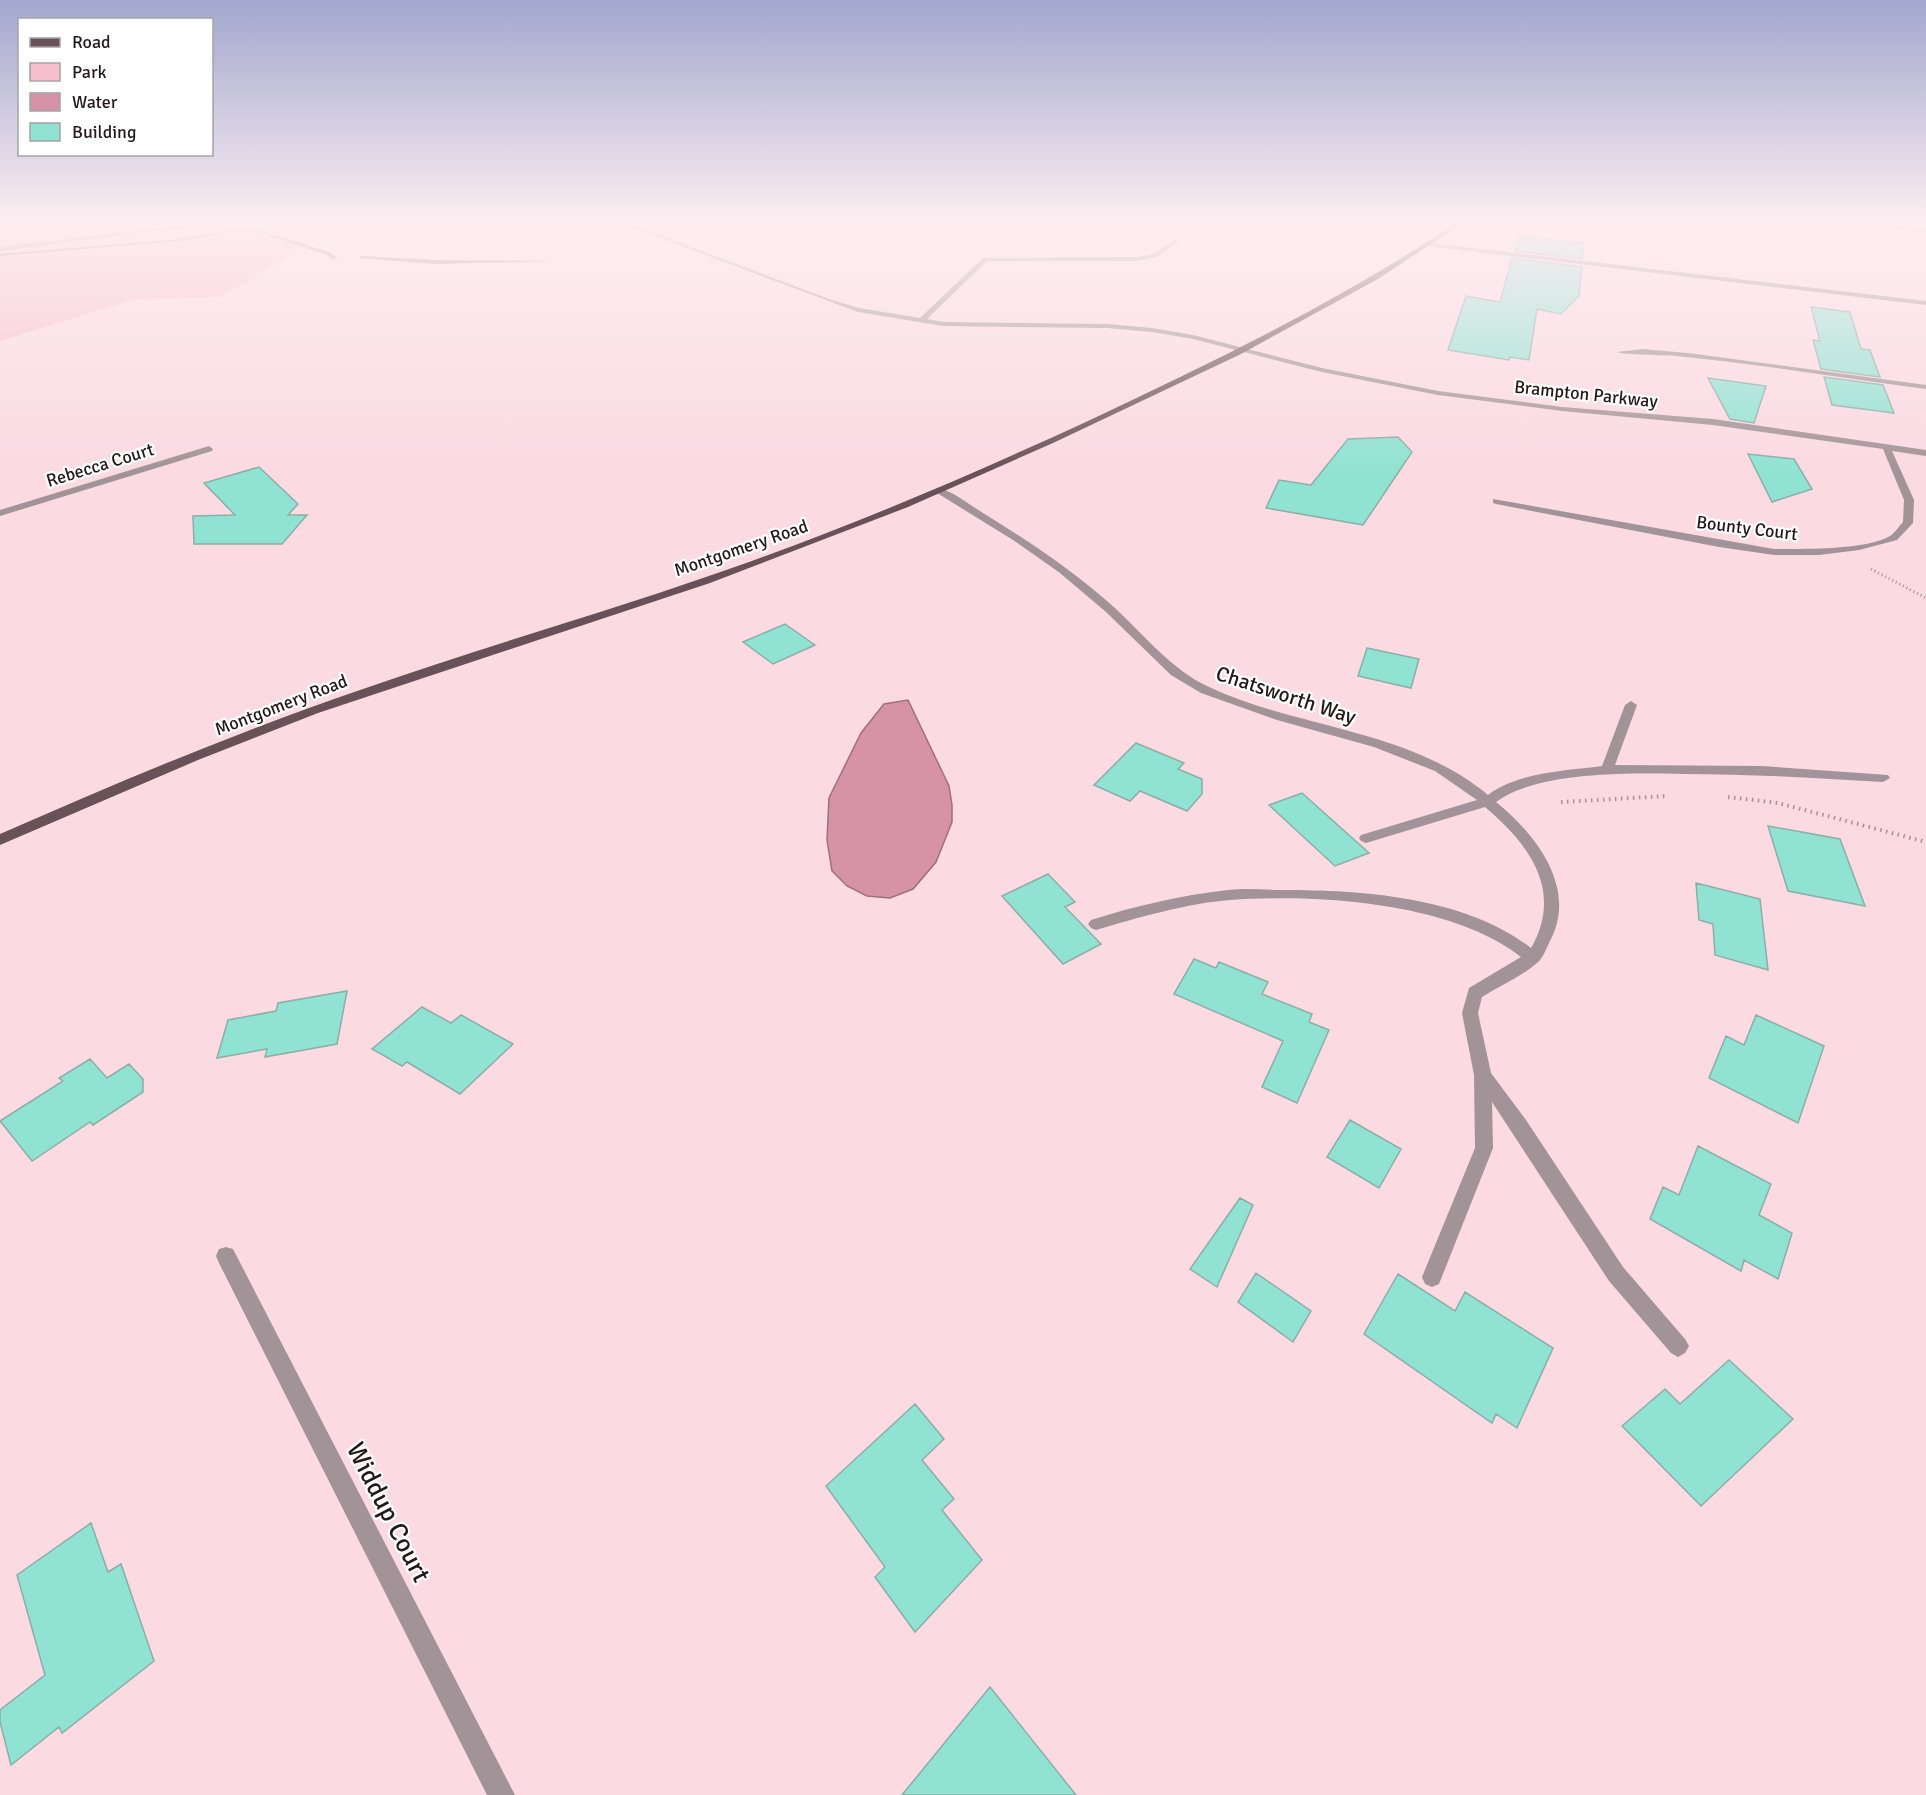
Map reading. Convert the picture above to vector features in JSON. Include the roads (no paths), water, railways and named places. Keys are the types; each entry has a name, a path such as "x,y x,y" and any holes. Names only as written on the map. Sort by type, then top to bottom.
{"main road":[{"name":"Montgomery Road","path":"0,840 105,793 259,731 489,650 706,580 940,492 1147,398 1246,350 1325,305"}],"street":[{"name":"Brampton Parkway","path":"842,305 858,310 921,321 999,326 1107,326 1193,337 1322,370 1438,393 1562,409 1713,422 1926,453"},
{"path":"921,321 938,305"},
{"path":"1621,352 1642,351 1688,355 1926,387"},
{"name":"Bounty Court","path":"1496,501 1719,544 1774,552 1838,550 1893,538 1908,523 1909,500 1886,447"},
{"name":"Rebecca Court","path":"0,513 209,449"},
{"name":"Chatsworth Way","path":"940,492 1017,538 1064,571 1110,610 1175,672 1205,690 1281,717 1379,744 1430,764 1440,768 1487,802 1507,818 1532,848 1549,878 1552,907 1548,932 1533,958"},
{"path":"1606,769 1631,705"},
{"path":"1366,838 1487,802 1503,790 1537,780 1606,769 1762,770 1883,778"},
{"path":"1096,924 1142,911 1230,895 1328,895 1390,902 1448,913 1510,940 1533,958 1475,993 1470,1013 1483,1075 1484,1148 1432,1277"},
{"path":"1483,1075 1520,1126 1616,1274 1678,1346"},
{"name":"Widdup Court","path":"226,1256 501,1795"}],"water":[{"path":"908,700 949,786 952,822 936,862 913,889 890,898 867,896 847,886 832,871 827,840 829,798 861,733 884,704"}]}
